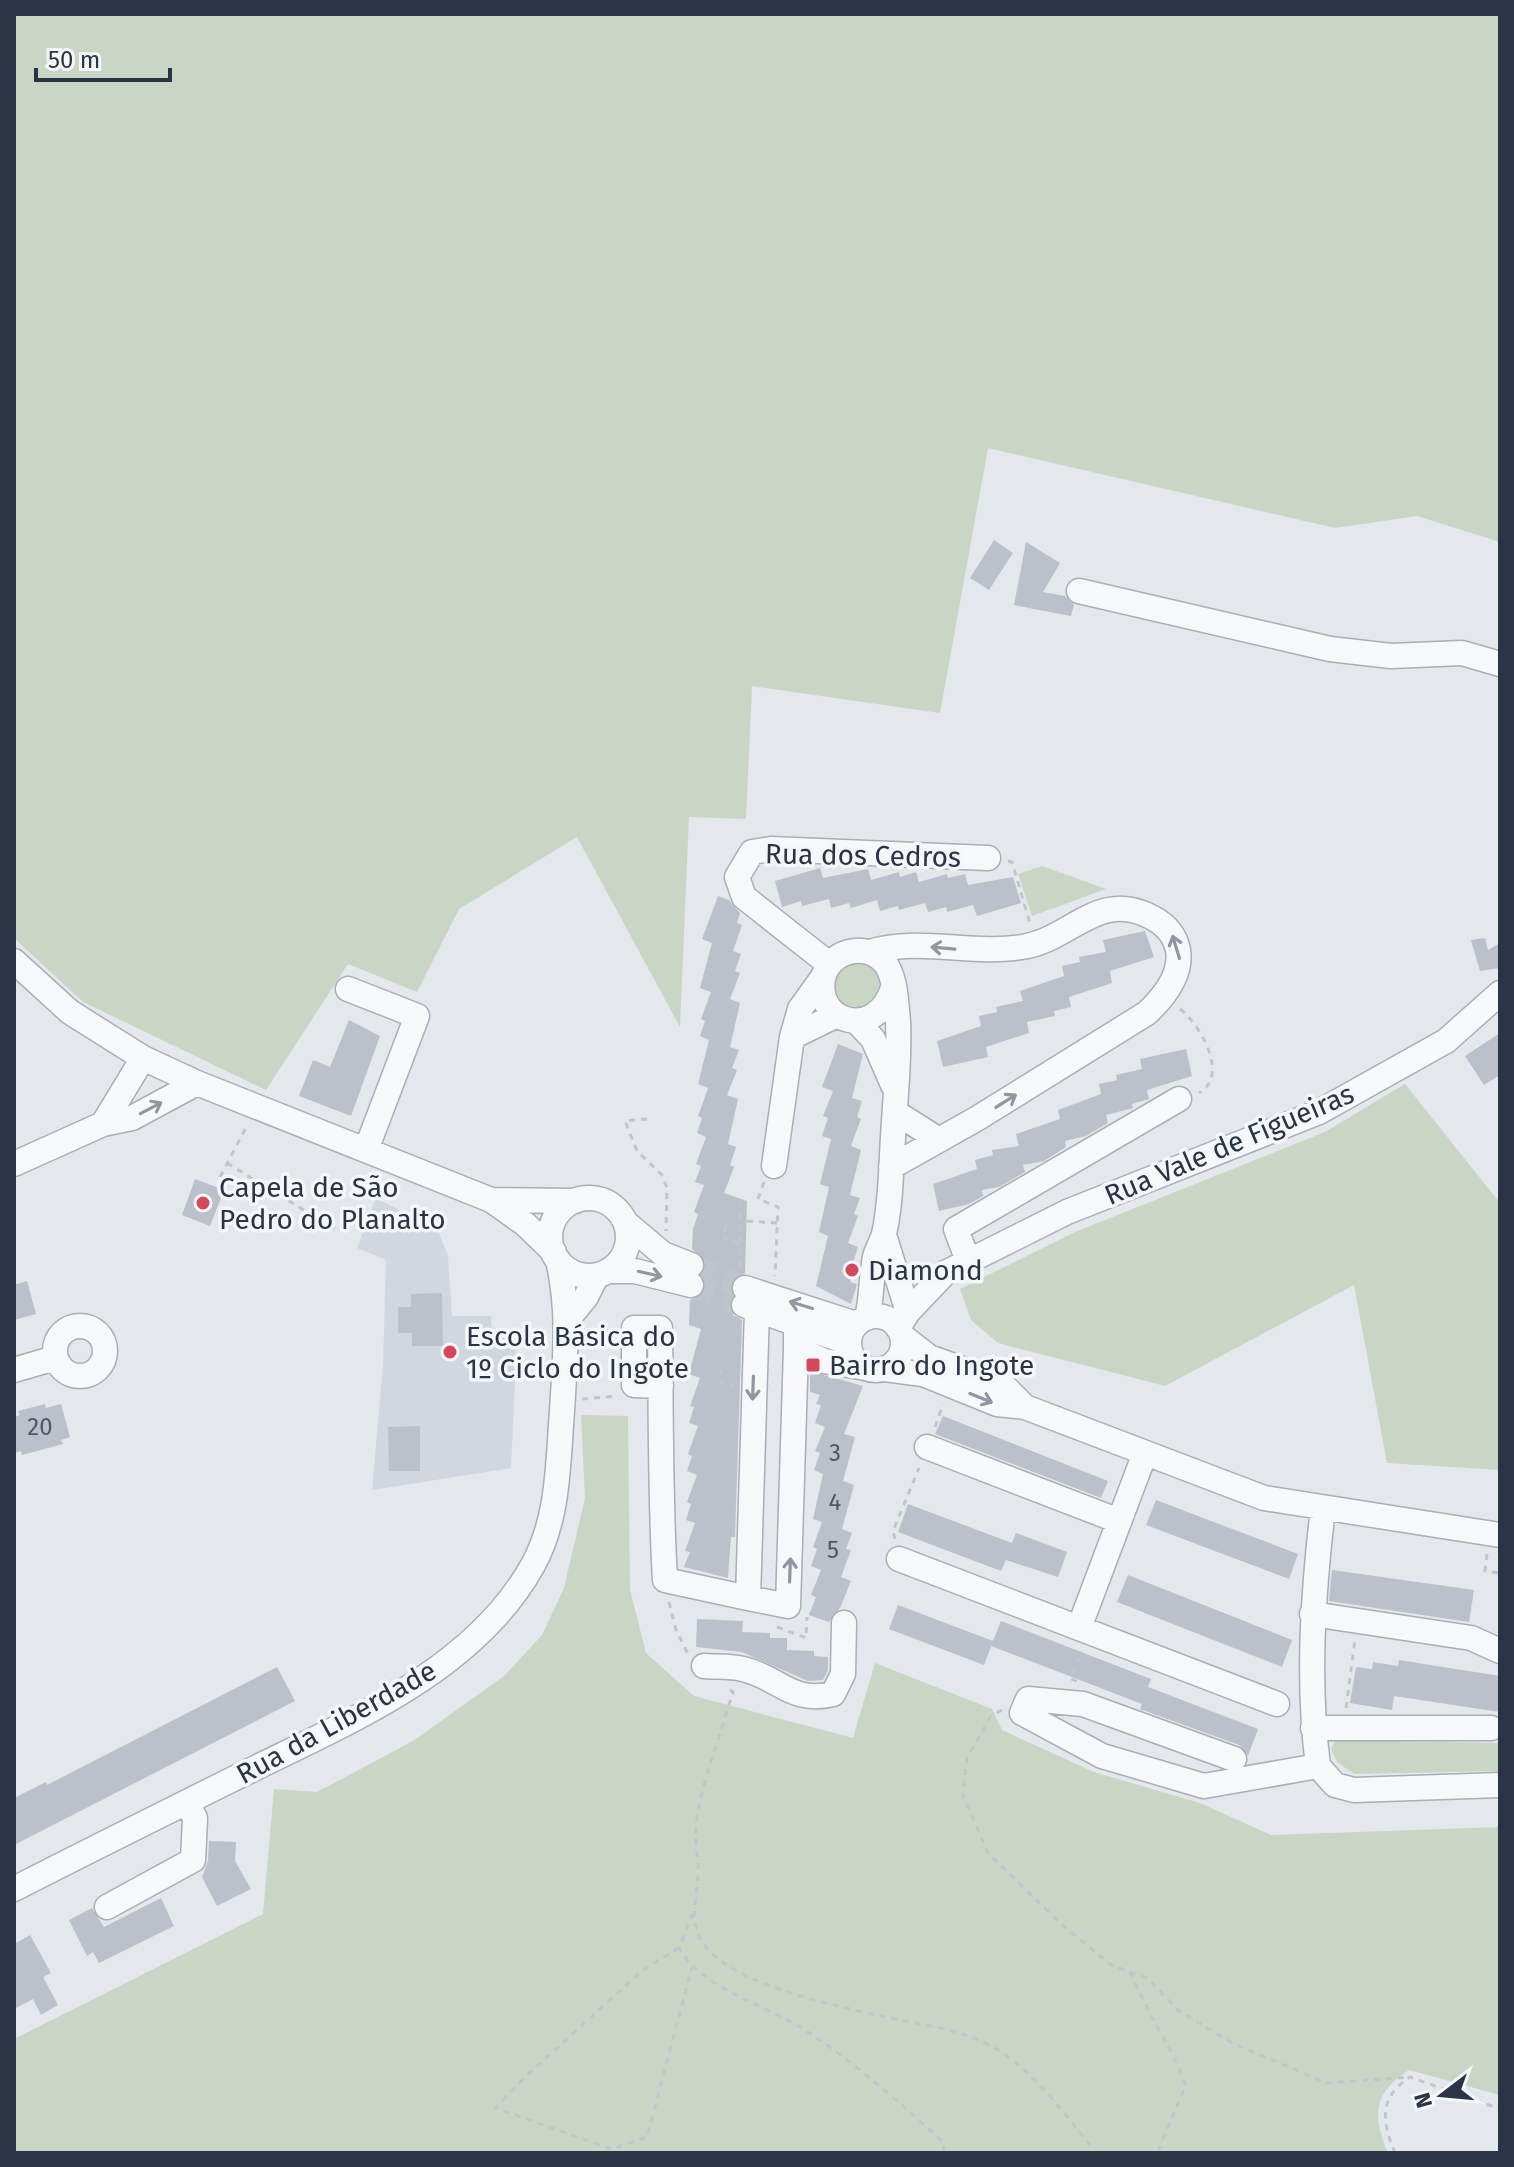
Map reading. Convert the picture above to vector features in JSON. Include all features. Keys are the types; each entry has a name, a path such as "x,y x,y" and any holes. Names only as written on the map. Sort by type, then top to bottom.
{"street":[{"path":"1079,591 1330,649 1391,656 1462,653 1500,664"},
{"name":"Rua dos Cedros","path":"826,971 744,897 737,877 752,852 771,849 988,858"},
{"path":"774,1166 792,1037 800,1009 841,954 856,950 870,952 895,944 980,951 1027,947 1106,909 1138,909 1165,924 1177,941 1180,962 1164,997 1147,1013 891,1167"},
{"path":"870,952 883,961 891,973 898,1022 891,1167 884,1235 875,1257 854,1359 876,1368 897,1359 903,1325 901,1281 884,1235"},
{"path":"14,961 70,1012 143,1058 197,1083 491,1200 525,1224 575,1273 635,1271 691,1275 625,1222 610,1204 599,1199 491,1200"},
{"path":"826,971 822,991 847,1018 873,1039 895,1102 939,1140"},
{"path":"792,1037 847,1018 875,1017 888,1005 893,988"},
{"path":"348,989 417,1016 366,1150"},
{"name":"Rua Vale de Figueiras","path":"861,1321 901,1281 918,1275 945,1273 1067,1212 1319,1112 1446,1041 1500,993"},
{"path":"103,1124 143,1058"},
{"path":"14,1164 103,1124 132,1118 197,1083"},
{"path":"968,1261 956,1229 1189,1096"},
{"path":"556,1256 552,1228 556,1216 575,1201"},
{"path":"602,1273 626,1250 625,1222"},
{"name":"Rua da Liberdade","path":"14,1889 394,1696 477,1636 510,1600 534,1564 548,1529 557,1488 568,1319 556,1256"},
{"name":"Rua da Liberdade","path":"568,1319 602,1273"},
{"name":"Rua Vale de Figueiras","path":"903,1325 945,1273"},
{"path":"749,1301 861,1321"},
{"path":"749,1301 824,1361 923,1374 997,1404 1025,1407 1264,1498 1500,1535"},
{"path":"748,1598 749,1301"},
{"path":"796,1336 884,1318 903,1325 929,1357 1001,1383 1025,1407"},
{"path":"661,1386 665,1580 788,1606 796,1336"},
{"path":"14,1370 55,1358"},
{"path":"927,1447 1119,1521"},
{"path":"1080,1640 1145,1453"},
{"path":"750,1460 794,1463"},
{"path":"1323,1508 1312,1614 1313,1728 1318,1766 1335,1785 1354,1790 1500,1785"},
{"path":"899,1559 1080,1640 1277,1704"},
{"path":"1312,1614 1471,1638 1500,1651"},
{"path":"704,1666 745,1669 797,1696 817,1698 833,1694 843,1674 844,1623"},
{"path":"1234,1759 1083,1704 1028,1699 1022,1713 1102,1756 1204,1786 1318,1766"},
{"path":"1313,1728 1491,1728"},
{"path":"107,1907 193,1860 195,1818 187,1802"}],"path":[{"path":"988,858 1012,862 1036,942"},
{"path":"1187,1014 1202,1032 1213,1074 1207,1088 1189,1096"},
{"path":"220,1177 257,1107"},
{"path":"647,1119 625,1121 637,1151 662,1175 667,1188 666,1228"},
{"path":"227,1163 338,1231"},
{"path":"761,1191 758,1199 778,1207 776,1253"},
{"path":"747,1221 777,1223"},
{"path":"726,1226 722,1237 740,1244"},
{"path":"722,1370 718,1381 728,1384"},
{"path":"899,1559 893,1531 950,1385"},
{"path":"583,1399 607,1398"},
{"path":"1485,1571 1500,1573"},
{"path":"665,1580 676,1630 689,1657 733,1692 703,1790 695,1830 699,1871 696,1931 704,1946 723,1962 770,1985 863,2013 947,2028 992,2046 1026,2073 1097,2153"},
{"path":"1346,1703 1358,1621"},
{"path":"770,1624 806,1638"},
{"path":"1071,1679 1080,1640"},
{"path":"1022,1713 1006,1708 991,1716 967,1758 963,1795 988,1853 1059,1922 1111,1965 1147,1978 1179,2011 1234,2044 1327,2083 1410,2077 1500,2109"},
{"path":"692,1967 647,2137 611,2149 496,2108 524,2078 643,1970 679,1948 695,1910"},
{"path":"679,1948 692,1967 800,2027 882,2086 943,2142 944,2153"},
{"path":"1130,1972 1186,2085 1157,2153"},
{"path":"1395,2153 1384,2116 1394,2087 1410,2077"}],"shaded area":[{"name":"Escola Básica do 1º Ciclo do Ingote","path":"376,1198 438,1231 448,1256 452,1316 491,1316 492,1337 517,1339 511,1468 372,1490 383,1366 386,1260 357,1248"}],"green space":[{"path":"14,14 1500,14 1500,542 1417,516 1335,528 988,448 940,713 752,686 746,819 689,817 680,1027 577,837 459,909 417,992 348,964 266,1090 83,1002 14,938"},
{"path":"1042,866 1106,889 1032,916 1018,874"},
{"path":"853,958 877,968 883,984 873,1007 841,1009 828,981"},
{"path":"1405,1084 1500,1203 1500,1470 1387,1463 1354,1285 1165,1386 998,1343 971,1320 960,1289 1075,1232 1325,1132"},
{"path":"581,1415 628,1416 630,1590 646,1653 694,1696 853,1738 875,1663 992,1709 1002,1730 1094,1772 1200,1803 1271,1835 1500,1827 1500,2095 1409,2070 1388,2087 1379,2106 1379,2128 1388,2153 14,2153 14,2039 263,1914 274,1789 317,1792 413,1741 504,1676 542,1635 564,1588 585,1498"},
{"path":"1335,1740 1500,1743 1500,1771 1354,1774 1337,1762 1331,1749"}],"building":[{"path":"994,540 1013,553 989,590 970,578"},
{"path":"1026,542 1060,563 1043,592 1065,596 1074,605 1071,616 1014,605"},
{"path":"820,868 823,878 868,869 871,880 899,872 900,877 916,872 919,882 947,874 948,878 965,874 968,885 1013,877 1021,903 977,916 973,905 947,912 946,907 928,912 925,903 880,911 877,900 851,908 849,903 831,908 829,899 802,906 801,901 782,907 775,881"},
{"path":"718,896 729,900 740,913 737,923 742,925 733,951 741,954 735,971 740,973 730,999 740,1003 730,1047 739,1050 732,1068 737,1070 727,1095 738,1099 728,1144 736,1147 730,1165 734,1167 724,1193 747,1201 745,1273 731,1283 729,1307 733,1315 742,1320 735,1537 731,1537 728,1578 684,1567 690,1552 685,1551 695,1523 686,1520 691,1504 687,1502 697,1475 687,1471 692,1456 688,1454 698,1426 689,1423 694,1407 690,1406 700,1378 689,1374 701,1329 689,1325 690,1300 701,1296 706,1288 702,1275 706,1262 692,1249 698,1214 694,1212 704,1185 695,1182 701,1166 696,1164 706,1137 697,1133 702,1118 698,1116 708,1088 698,1084 709,1040 700,1036 705,1021 701,1019 711,992 700,988 712,943 702,939"},
{"path":"1145,931 1154,957 1110,971 1112,983 1069,997 1071,1007 1054,1011 1055,1016 1027,1022 1029,1033 986,1047 988,1057 943,1067 937,1041 981,1026 979,1016 997,1012 996,1007 1023,1001 1020,991 1064,976 1062,966 1080,962 1079,957 1106,952 1103,940"},
{"path":"1485,938 1488,950 1500,943 1500,968 1480,971 1471,940"},
{"path":"349,1020 380,1036 351,1116 299,1096 313,1060 330,1067"},
{"path":"1500,1033 1500,1075 1484,1085 1465,1056"},
{"path":"838,1044 863,1054 852,1098 862,1101 857,1117 861,1119 851,1146 861,1150 850,1195 860,1198 854,1214 858,1216 848,1243 858,1247 853,1263 857,1264 850,1282 857,1284 851,1304 816,1286 828,1236 819,1232 829,1187 820,1184 831,1139 822,1136 828,1118 823,1116 833,1091 822,1087"},
{"path":"1186,1049 1192,1076 1147,1090 1149,1099 1132,1104 1133,1108 1106,1115 1108,1123 1086,1136 1065,1141 1066,1147 1044,1161 1023,1165 1025,1172 999,1187 982,1190 983,1196 969,1204 939,1211 933,1184 977,1169 975,1160 993,1155 992,1150 1019,1146 1016,1134 1060,1119 1058,1110 1101,1094 1099,1084 1117,1080 1116,1075 1142,1069 1140,1059"},
{"name":"Capela de São Pedro do Planalto","path":"195,1179 224,1190 210,1226 182,1215"},
{"path":"27,1281 36,1314 14,1320 14,1285"},
{"path":"442,1293 443,1346 412,1346 412,1333 398,1333 398,1307 411,1307 411,1294"},
{"path":"810,1371 863,1386 844,1434 855,1437 843,1481 854,1485 842,1529 852,1533 846,1549 851,1550 841,1577 851,1581 840,1608 829,1622 809,1615 816,1597 811,1595 821,1570 811,1566 817,1549 813,1547 822,1522 813,1519 823,1474 814,1470 820,1453 815,1451 825,1427 815,1423 821,1405 816,1404 820,1395 810,1392"},
{"path":"45,1404 46,1408 61,1404 70,1437 61,1440 63,1444 22,1455 21,1451 14,1453 14,1417 20,1415 18,1411"},
{"path":"943,1416 1108,1481 1101,1498 935,1434"},
{"path":"420,1426 420,1471 389,1471 388,1427"},
{"path":"1156,1500 1298,1554 1289,1579 1146,1525"},
{"path":"908,1504 1012,1543 1016,1533 1067,1552 1058,1577 1006,1560 1001,1571 898,1532"},
{"path":"1332,1570 1474,1590 1469,1622 1329,1601"},
{"path":"1128,1575 1292,1640 1282,1667 1117,1602"},
{"path":"898,1605 993,1641 984,1665 889,1629"},
{"path":"697,1619 743,1621 742,1632 770,1633 770,1638 787,1638 787,1650 814,1651 814,1656 828,1657 828,1670 823,1680 808,1681 742,1652 696,1647"},
{"path":"1001,1621 1151,1679 1148,1687 1258,1729 1248,1756 1239,1745 1140,1709 1142,1704 991,1646"},
{"path":"1399,1660 1500,1676 1500,1712 1394,1696 1392,1710 1350,1703 1356,1667 1372,1669 1373,1662 1398,1666"},
{"path":"277,1667 295,1701 14,1845 14,1798 46,1782 47,1785"},
{"path":"209,1841 236,1842 235,1861 251,1889 217,1906 202,1877 208,1861"},
{"path":"161,1898 174,1926 99,1963 93,1952 87,1956 69,1920 92,1908 104,1927"},
{"path":"30,1935 51,1973 43,1977 58,2005 41,2015 33,1999 14,2009 14,1944"}],"tunnel":[{"path":"691,1265 745,1288"},
{"path":"691,1285 744,1305"}],"place":[{"name":"Capela de São Pedro do Planalto","path":"203,1203"},
{"name":"Diamond","path":"852,1270"},
{"name":"Escola Básica do 1º Ciclo do Ingote","path":"450,1352"},
{"name":"Bairro do Ingote","path":"813,1365"}]}
